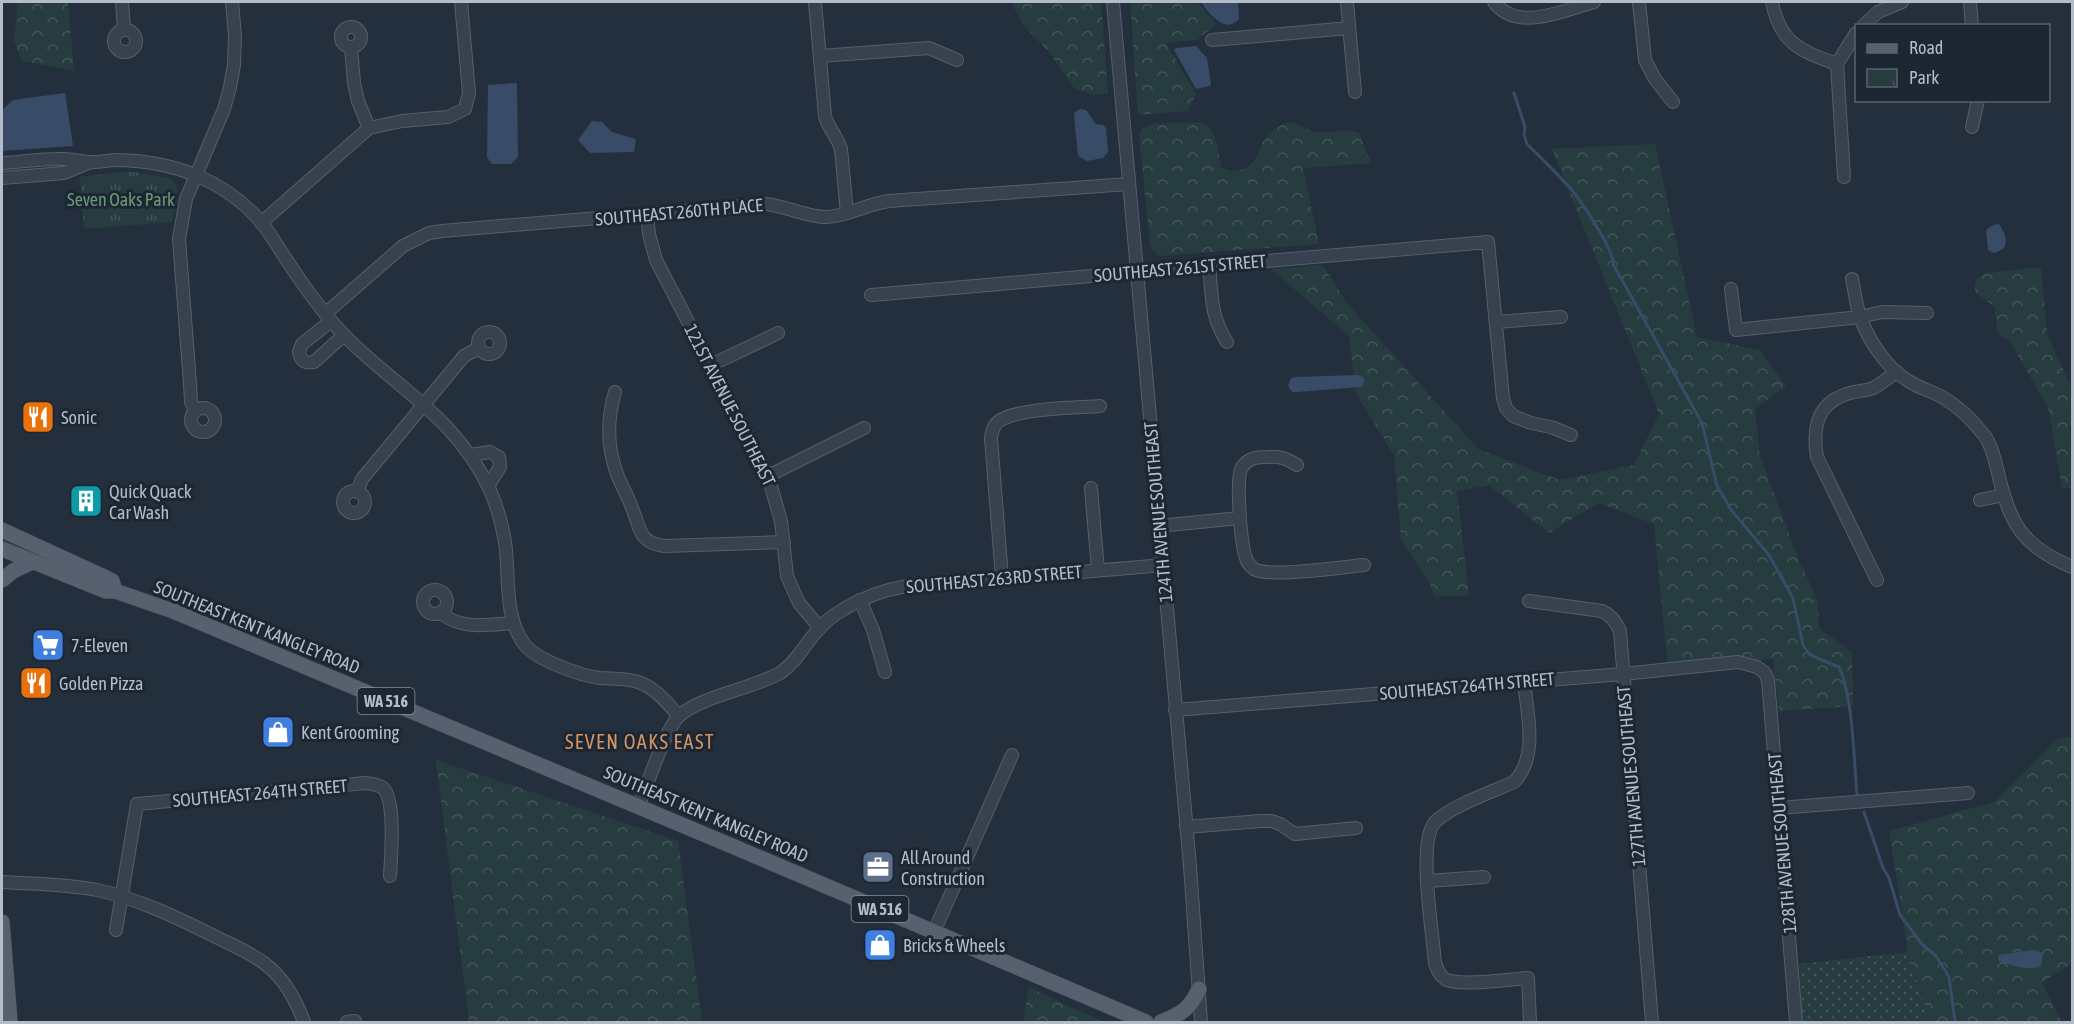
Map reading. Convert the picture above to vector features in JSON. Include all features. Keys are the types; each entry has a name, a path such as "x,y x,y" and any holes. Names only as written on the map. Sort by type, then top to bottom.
{"main road":[{"name":"SOUTHEAST KENT KANGLEY ROAD","path":"2,530 102,576 111,581 116,591"},
{"name":"SOUTHEAST KENT KANGLEY ROAD","path":"2,549 106,591 116,591 182,615 1146,1023"},
{"path":"2,580 13,571 32,562"},
{"path":"2,922 10,1023"},
{"path":"1161,1023 1187,1008 1193,1002 1199,989"}],"street":[{"path":"122,2 124,30"},
{"path":"195,411 191,402 179,239 186,199 231,87 235,36 232,2"},
{"path":"261,223 369,128 402,121 448,117 465,109 469,93 461,2"},
{"path":"815,2 825,116 841,148 847,213"},
{"name":"124TH AVENUE SOUTHEAST","path":"1113,2 1186,827 1201,1023"},
{"path":"1347,2 1355,92"},
{"path":"1497,6 1522,18 1544,16 1594,2"},
{"path":"1639,2 1645,60 1655,79 1673,102"},
{"path":"1772,2 1781,28 1793,44 1806,53 1837,64"},
{"path":"1865,24 1878,12 1902,2"},
{"path":"1970,2 1972,24"},
{"path":"1212,40 1349,28"},
{"path":"1844,177 1837,64 1855,36"},
{"path":"351,47 358,101 369,128"},
{"path":"820,56 929,48 957,60"},
{"path":"1972,127 1978,102"},
{"path":"2,163 63,159 89,162 118,160 162,165 197,174 221,187 242,203 261,223 328,317 449,428 470,455 488,486 499,516 505,541 512,623 528,648 545,659 598,678 620,678 638,682 651,688 679,716 669,730 638,807"},
{"path":"2,178 64,172 89,162"},
{"name":"SOUTHEAST 260TH PLACE","path":"344,334 314,362 306,363 302,360 299,352 302,344 328,317 403,246 429,233 766,204 782,206 814,216 833,216 879,202 1129,184"},
{"name":"121ST AVENUE SOUTHEAST","path":"647,214 649,234 656,260 768,476 777,502 788,576 793,591 820,628"},
{"name":"SOUTHEAST 261ST STREET","path":"871,295 1488,242 1496,322"},
{"path":"1209,265 1214,316 1227,342"},
{"path":"1852,279 1860,317 1881,355 1906,380 1944,398 1968,417 1986,437 2011,519 2021,533 2051,558 2073,567"},
{"path":"1731,289 1736,330 1860,317 1882,312 1927,313"},
{"path":"1561,317 1496,322 1503,398 1506,408 1513,416 1571,435"},
{"path":"711,365 778,333"},
{"path":"357,492 362,479 464,356 479,348"},
{"path":"1877,580 1816,457 1814,441 1816,424 1822,411 1833,399 1873,388 1897,372"},
{"path":"615,392 608,422 612,457 642,536 648,542 664,546 784,542"},
{"path":"1002,578 991,438 995,425 1000,420 1016,414 1100,406"},
{"path":"768,476 864,429"},
{"path":"470,455 490,452 500,458 500,467 488,486"},
{"path":"1297,465 1278,456 1257,458 1248,461 1239,473 1240,518 1245,556 1254,569 1270,573 1364,565"},
{"path":"1091,488 1098,570"},
{"path":"1980,500 2003,495"},
{"path":"1158,526 1240,518"},
{"name":"SOUTHEAST 263RD STREET","path":"679,716 692,708 767,680 782,671 794,661 820,628 843,609 880,591 901,586 1162,565"},
{"path":"860,600 873,630 885,672"},
{"name":"127TH AVENUE SOUTHEAST","path":"1529,600 1590,608 1609,614 1616,621 1620,631 1652,1023"},
{"path":"441,613 457,623 469,625 512,623"},
{"name":"SOUTHEAST 264TH STREET","path":"1175,710 1623,674 1738,662 1758,667"},
{"name":"128TH AVENUE SOUTHEAST","path":"1758,667 1766,673 1768,680 1796,1023"},
{"path":"1524,681 1530,744 1522,773 1514,782 1443,815 1433,824 1426,850 1438,972 1445,979 1462,983 1528,978 1530,1023"},
{"path":"934,932 1012,754"},
{"name":"SOUTHEAST 264TH STREET","path":"122,896 137,804 365,783 376,784 388,795 390,803 390,876"},
{"path":"1779,808 1968,793"},
{"path":"1186,827 1261,821 1280,824 1295,834 1356,828"},
{"path":"1428,881 1484,877"},
{"path":"2,882 65,885 122,896 182,920 265,963 281,979 293,997 304,1023"},
{"path":"116,930 122,896"}],"green space":[{"path":"18,2 68,2 74,71 22,61 14,41"},
{"path":"1011,2 1101,2 1108,94 1093,95 1074,88 1049,52 1024,26"},
{"path":"1130,2 1197,2 1216,24 1197,40 1166,43 1196,94 1188,111 1138,115"},
{"path":"1201,122 1214,135 1221,167 1227,170 1243,169 1252,163 1262,143 1274,129 1291,122 1312,131 1324,133 1353,131 1359,133 1371,163 1303,168 1319,244 1160,256 1150,245 1139,135 1143,128 1152,124"},
{"path":"1655,144 1697,337 1760,350 1786,386 1755,409 1760,456 1795,550 1818,603 1819,628 1852,652 1853,706 1779,711 1773,659 1668,669 1654,524 1599,503 1549,533 1489,485 1457,491 1469,595 1434,597 1430,584 1401,540 1394,455 1356,394 1349,336 1271,269 1323,265 1346,302 1478,449 1560,480 1634,465 1659,414 1552,149"},
{"name":"Seven Oaks Park","path":"121,172 169,178 174,182 177,198 172,222 84,229 80,177"},
{"path":"2041,267 2047,334 2072,389 2072,426 2070,426 2072,488 2062,488 2048,407 2010,342 1998,334 1994,306 1976,293 1974,285 1977,278 1986,273"},
{"path":"2072,737 2072,963 2042,983 2062,1022 1930,1022 1908,952 1889,831 1994,802 2059,738"},
{"path":"436,760 678,841 702,1022 469,1022"},
{"path":"1908,952 1930,1022 1802,1022 1799,964"},
{"path":"1029,987 1103,1022 1023,1022"}],"water":[{"path":"1201,2 1238,2 1239,19 1229,25 1223,24 1208,12"},
{"path":"1196,46 1207,58 1211,84 1196,89 1174,50"},
{"path":"517,83 518,157 511,164 492,164 487,157 488,85"},
{"path":"65,93 73,146 2,151 2,110 13,100"},
{"path":"1080,109 1086,110 1096,124 1106,128 1108,152 1103,158 1087,161 1078,156 1074,116 1075,112"},
{"path":"592,121 602,122 612,132 636,139 634,152 590,153 578,140"},
{"path":"1999,224 2006,243 2003,249 1994,253 1988,250 1986,230"},
{"path":"1357,375 1363,377 1365,381 1360,387 1292,392 1288,386 1291,378 1296,377"},
{"path":"2034,950 2043,953 2041,966 2036,968 2014,966 1999,961 1998,958 1999,955"}],"waterway":[{"path":"1514,93 1525,127 1524,135 1527,144 1570,188 1592,219 1609,250 1613,264 1702,423 1717,486 1732,511 1769,555 1793,598 1803,645 1810,655 1839,667 1850,711 1857,794"},
{"path":"1864,812 1883,868 1889,878 1900,915 1922,944 1936,956 1949,977 1955,1022"}],"place":[{"name":"Sonic","path":"38,417"},
{"name":"Quick Quack Car Wash","path":"86,501"},
{"name":"7-Eleven","path":"48,645"},
{"name":"Golden Pizza","path":"36,683"},
{"name":"Kent Grooming","path":"278,732"},
{"name":"All Around Construction","path":"878,867"},
{"name":"Bricks & Wheels","path":"880,945"}],"district":[{"name":"SEVEN OAKS EAST","path":"640,741"}]}
